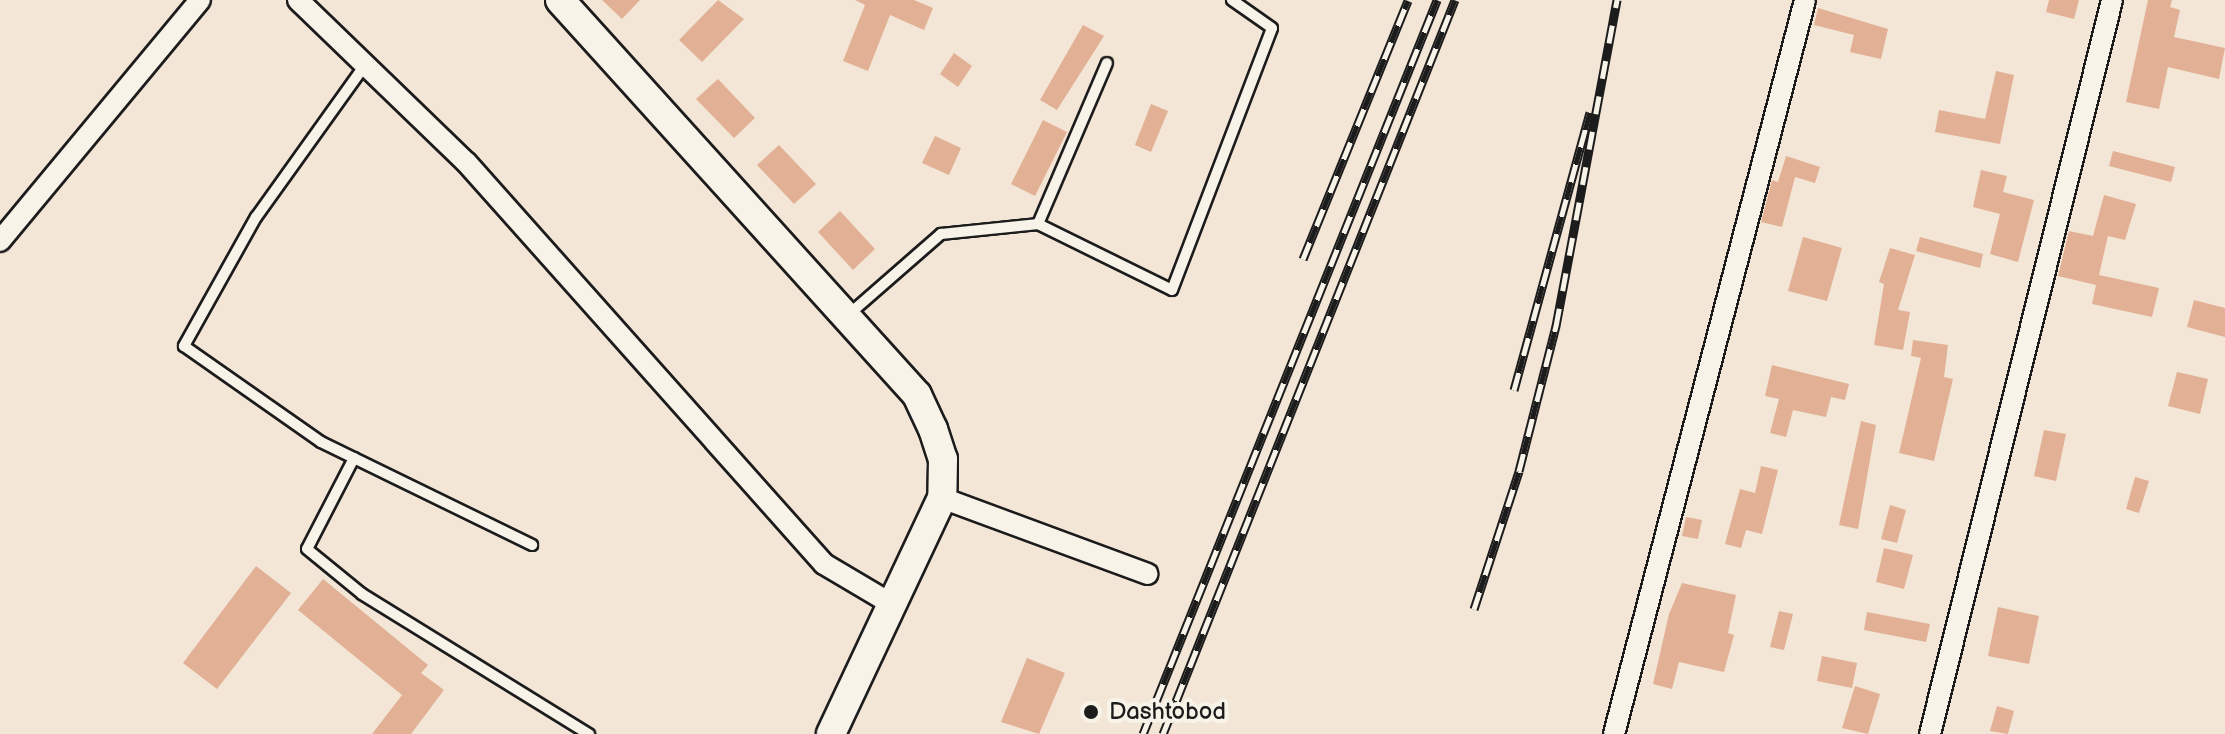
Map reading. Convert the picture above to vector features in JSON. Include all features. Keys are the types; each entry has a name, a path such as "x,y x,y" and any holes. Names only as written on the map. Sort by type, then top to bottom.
{"street":[{"path":"298,0 466,162 824,564 895,606"},
{"path":"560,0 917,395 943,459 942,498 895,606 831,734"},
{"path":"1614,734 1805,0"},
{"path":"1930,734 2112,0"},
{"path":"0,241 197,1"},
{"path":"942,498 1147,574"}],"lane":[{"path":"846,317 941,234 1038,224 1172,290 1272,28 1232,0"},
{"path":"1038,224 1107,63"},
{"path":"365,65 256,217 184,346 321,442 532,545"},
{"path":"354,458 307,549 362,594 589,734"}],"building":[{"path":"602,0 640,0 622,19"},
{"path":"718,0 744,19 702,62 679,40"},
{"path":"855,0 914,0 933,8 924,30 890,15 868,71 843,61 865,5"},
{"path":"2049,0 2079,0 2074,19 2046,12"},
{"path":"2148,0 2172,0 2170,7 2180,10 2174,37 2225,48 2219,79 2168,67 2159,109 2126,102"},
{"path":"1818,8 1888,29 1881,59 1850,52 1854,35 1814,25"},
{"path":"1083,25 1104,36 1057,110 1040,100"},
{"path":"954,53 972,66 958,87 940,74"},
{"path":"1996,71 2014,75 2000,144 1935,132 1939,110 1985,119"},
{"path":"718,79 755,118 734,138 696,99"},
{"path":"1151,104 1168,111 1151,152 1135,145"},
{"path":"1043,120 1067,132 1035,196 1011,184"},
{"path":"935,136 961,148 949,175 922,163"},
{"path":"779,145 816,184 794,204 757,165"},
{"path":"2113,151 2175,167 2171,182 2109,166"},
{"path":"1786,156 1820,167 1815,183 1795,177 1782,227 1761,222 1772,180 1778,182"},
{"path":"1981,170 2007,176 2003,192 2034,200 2018,262 1990,254 2000,214 1973,207"},
{"path":"2104,195 2136,204 2125,240 2108,236 2099,275 2159,288 2152,317 2092,304 2096,285 2058,276 2069,231 2093,236"},
{"path":"840,211 875,249 853,270 818,232"},
{"path":"1803,237 1842,248 1827,301 1788,291"},
{"path":"1920,237 1983,254 1980,268 1916,251"},
{"path":"1890,248 1915,255 1898,310 1910,312 1903,350 1874,345 1884,284 1879,282"},
{"path":"2194,300 2225,308 2225,337 2187,327"},
{"path":"1913,340 1948,345 1944,377 1953,379 1934,461 1899,453 1921,358 1911,356"},
{"path":"1772,365 1849,384 1845,400 1831,397 1826,417 1793,410 1786,437 1770,433 1779,399 1765,396"},
{"path":"2177,372 2208,379 2200,414 2168,406"},
{"path":"1861,421 1876,425 1858,529 1839,525"},
{"path":"2044,430 2066,434 2056,481 2034,476"},
{"path":"1761,466 1778,470 1762,534 1746,530 1741,548 1725,544 1740,489 1755,493"},
{"path":"2135,477 2149,481 2139,513 2126,509"},
{"path":"1890,505 1906,510 1897,543 1881,539"},
{"path":"1686,517 1702,520 1698,539 1682,536"},
{"path":"1884,548 1913,555 1904,589 1876,582"},
{"path":"256,566 291,593 217,689 183,663"},
{"path":"323,579 428,665 421,673 444,690 411,734 372,734 402,695 298,610"},
{"path":"1682,583 1736,595 1728,633 1734,635 1724,672 1679,662 1672,689 1653,684 1669,614"},
{"path":"1998,607 2039,616 2029,664 1988,656"},
{"path":"1779,611 1793,614 1784,650 1770,647"},
{"path":"1867,612 1930,624 1926,642 1864,630"},
{"path":"1822,656 1857,663 1852,688 1817,681"},
{"path":"1027,658 1065,673 1039,734 1001,722"},
{"path":"1855,686 1880,694 1868,734 1842,728"},
{"path":"1997,706 2014,711 2008,734 1990,731"}],"railway":[{"path":"1303,259 1408,0"},
{"path":"1143,734 1437,0"},
{"path":"1163,734 1455,0"},
{"path":"1474,609 1519,471 1556,326 1617,0"},
{"path":"1514,390 1590,112"}],"place":[{"name":"Dashtobod","path":"1091,712"}]}
